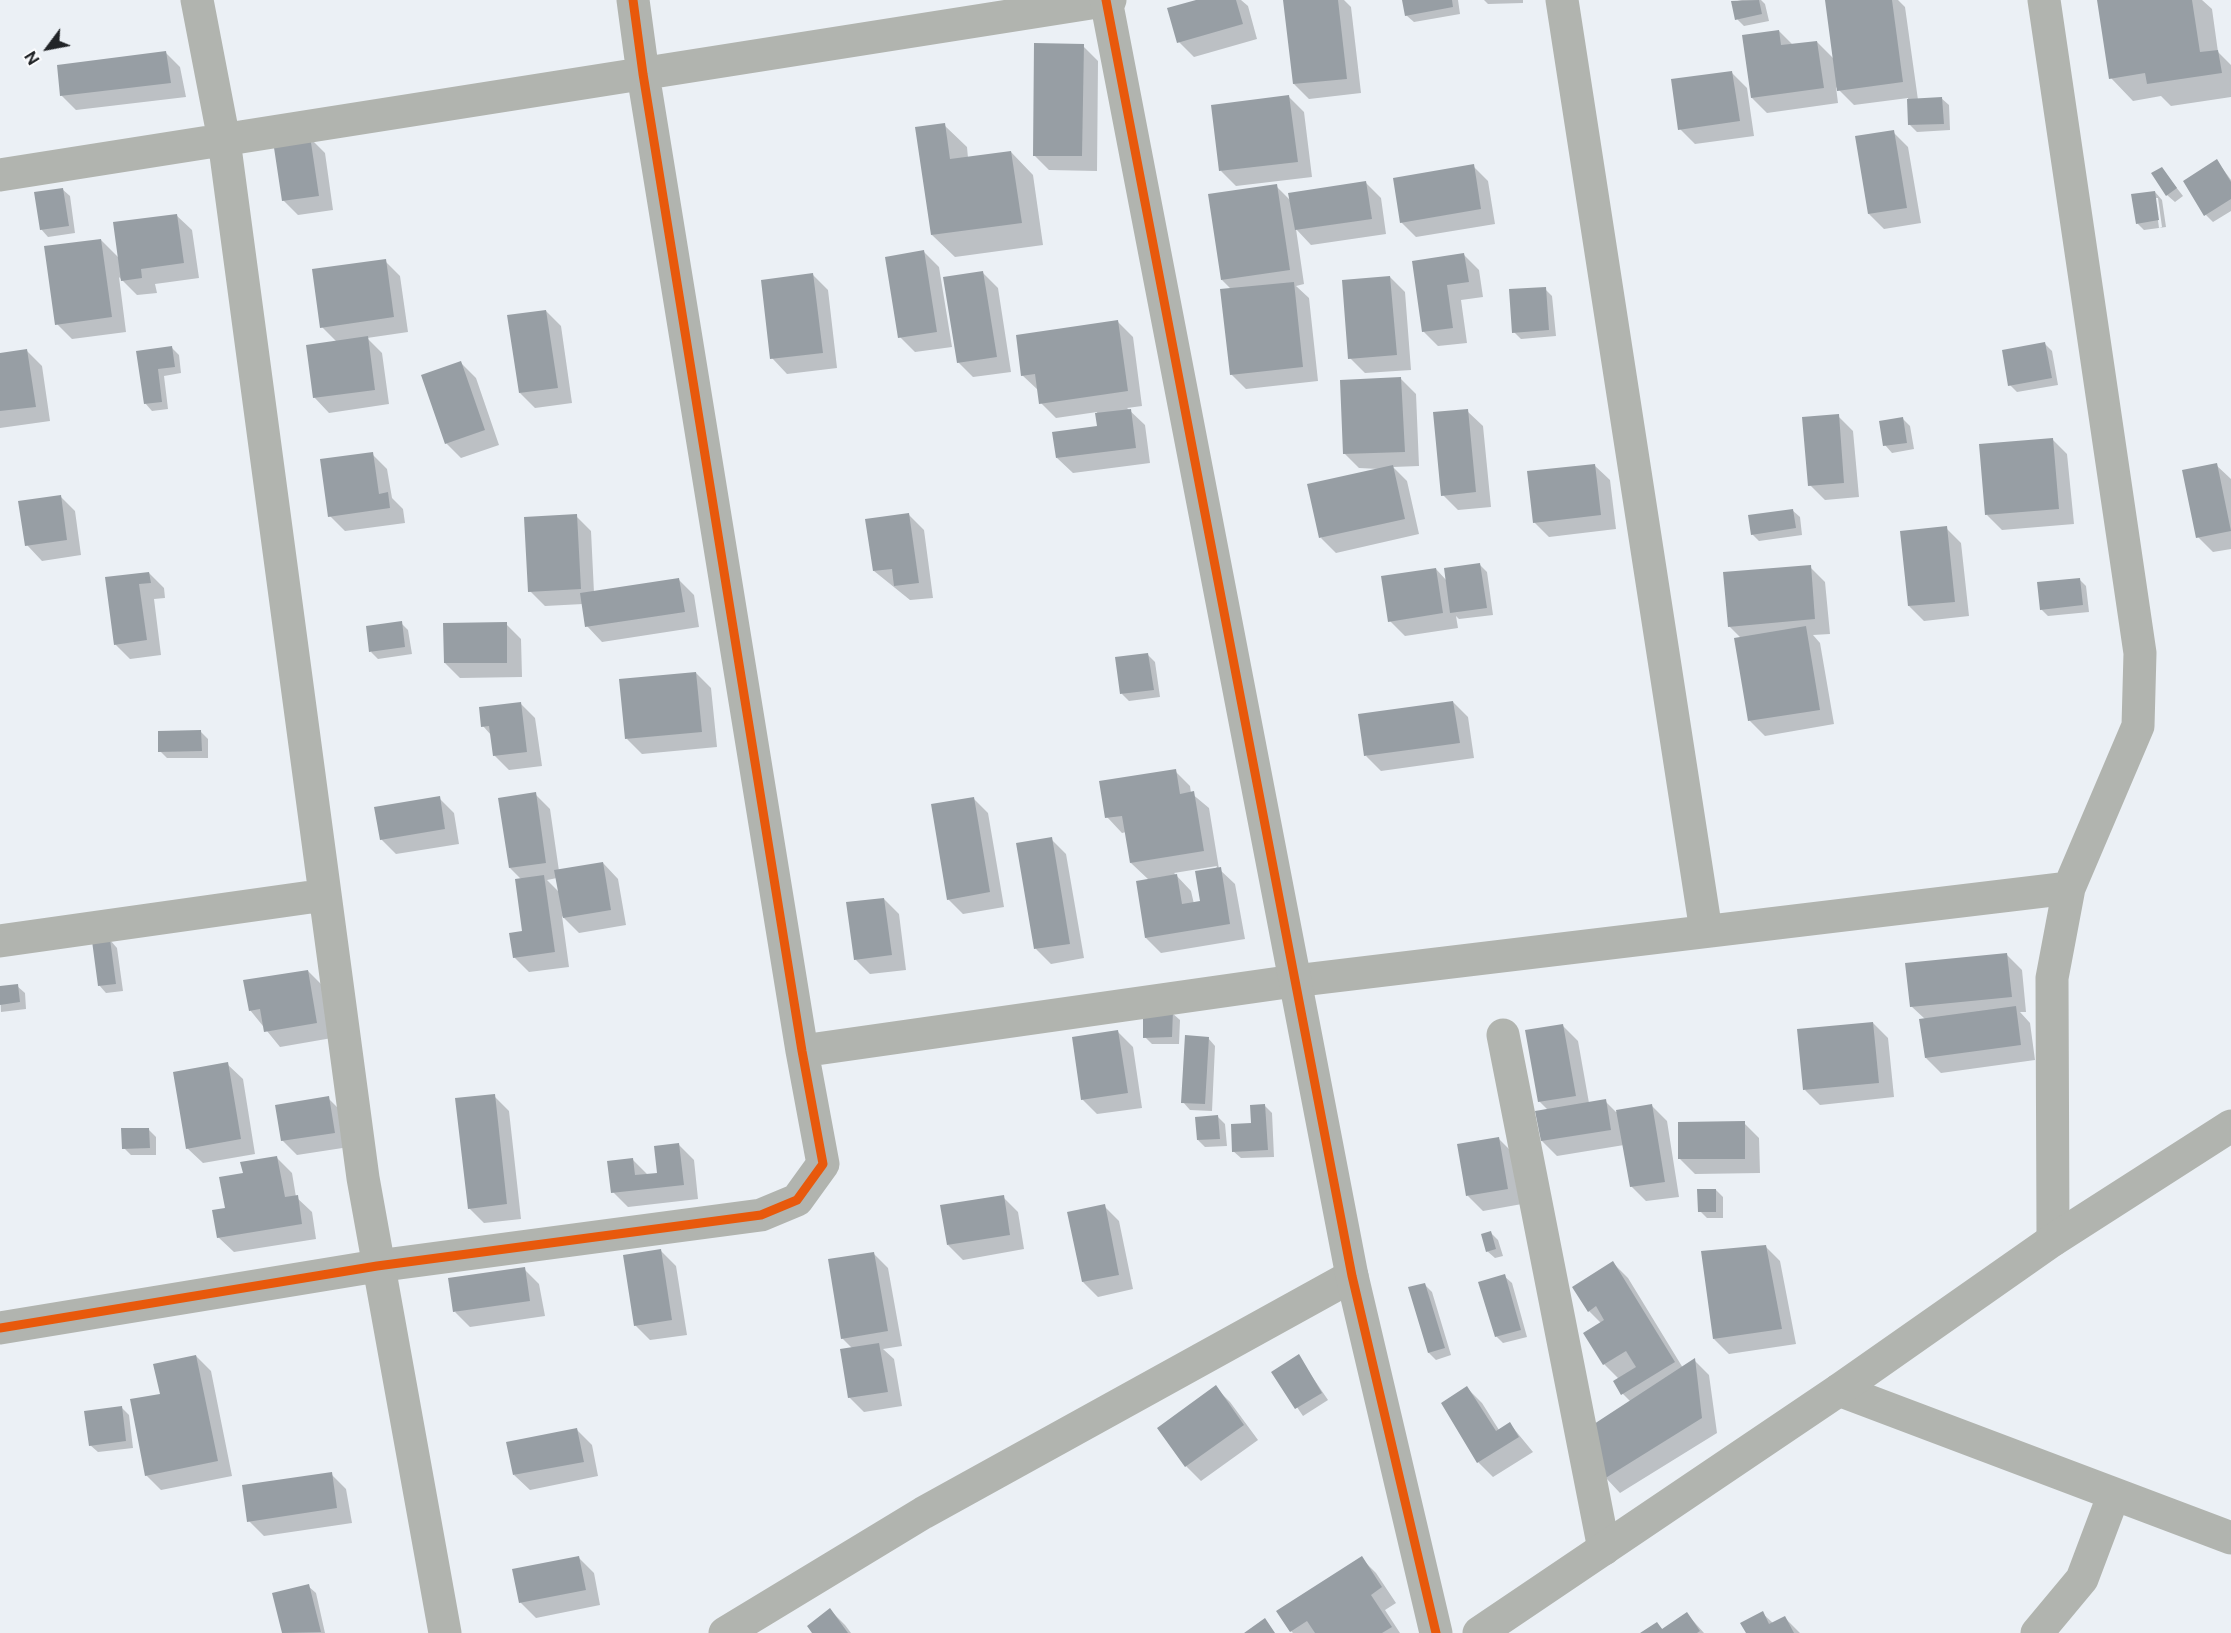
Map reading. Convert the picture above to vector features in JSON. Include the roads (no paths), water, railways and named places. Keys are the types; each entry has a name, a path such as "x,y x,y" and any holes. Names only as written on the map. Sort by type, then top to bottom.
{"street":[{"path":"197,0 224,140 377,1266 445,1633"},
{"path":"0,1328 377,1266 761,1215 797,1200 823,1164 802,1051 643,74 633,0"},
{"path":"0,175 1108,0 1352,1276 1436,1633"},
{"path":"1562,0 1706,932"},
{"path":"2044,0 2140,653 2138,726 2069,888 2052,978 2053,1240"},
{"path":"802,1051 1294,981 2069,888"},
{"path":"0,941 325,895"},
{"path":"1503,1035 1604,1549"},
{"path":"1479,1633 1839,1390 2053,1240 2231,1126"},
{"path":"724,1633 923,1513 1352,1276"},
{"path":"1839,1390 2231,1538"},
{"path":"2037,1633 2082,1579 2114,1494"}]}
